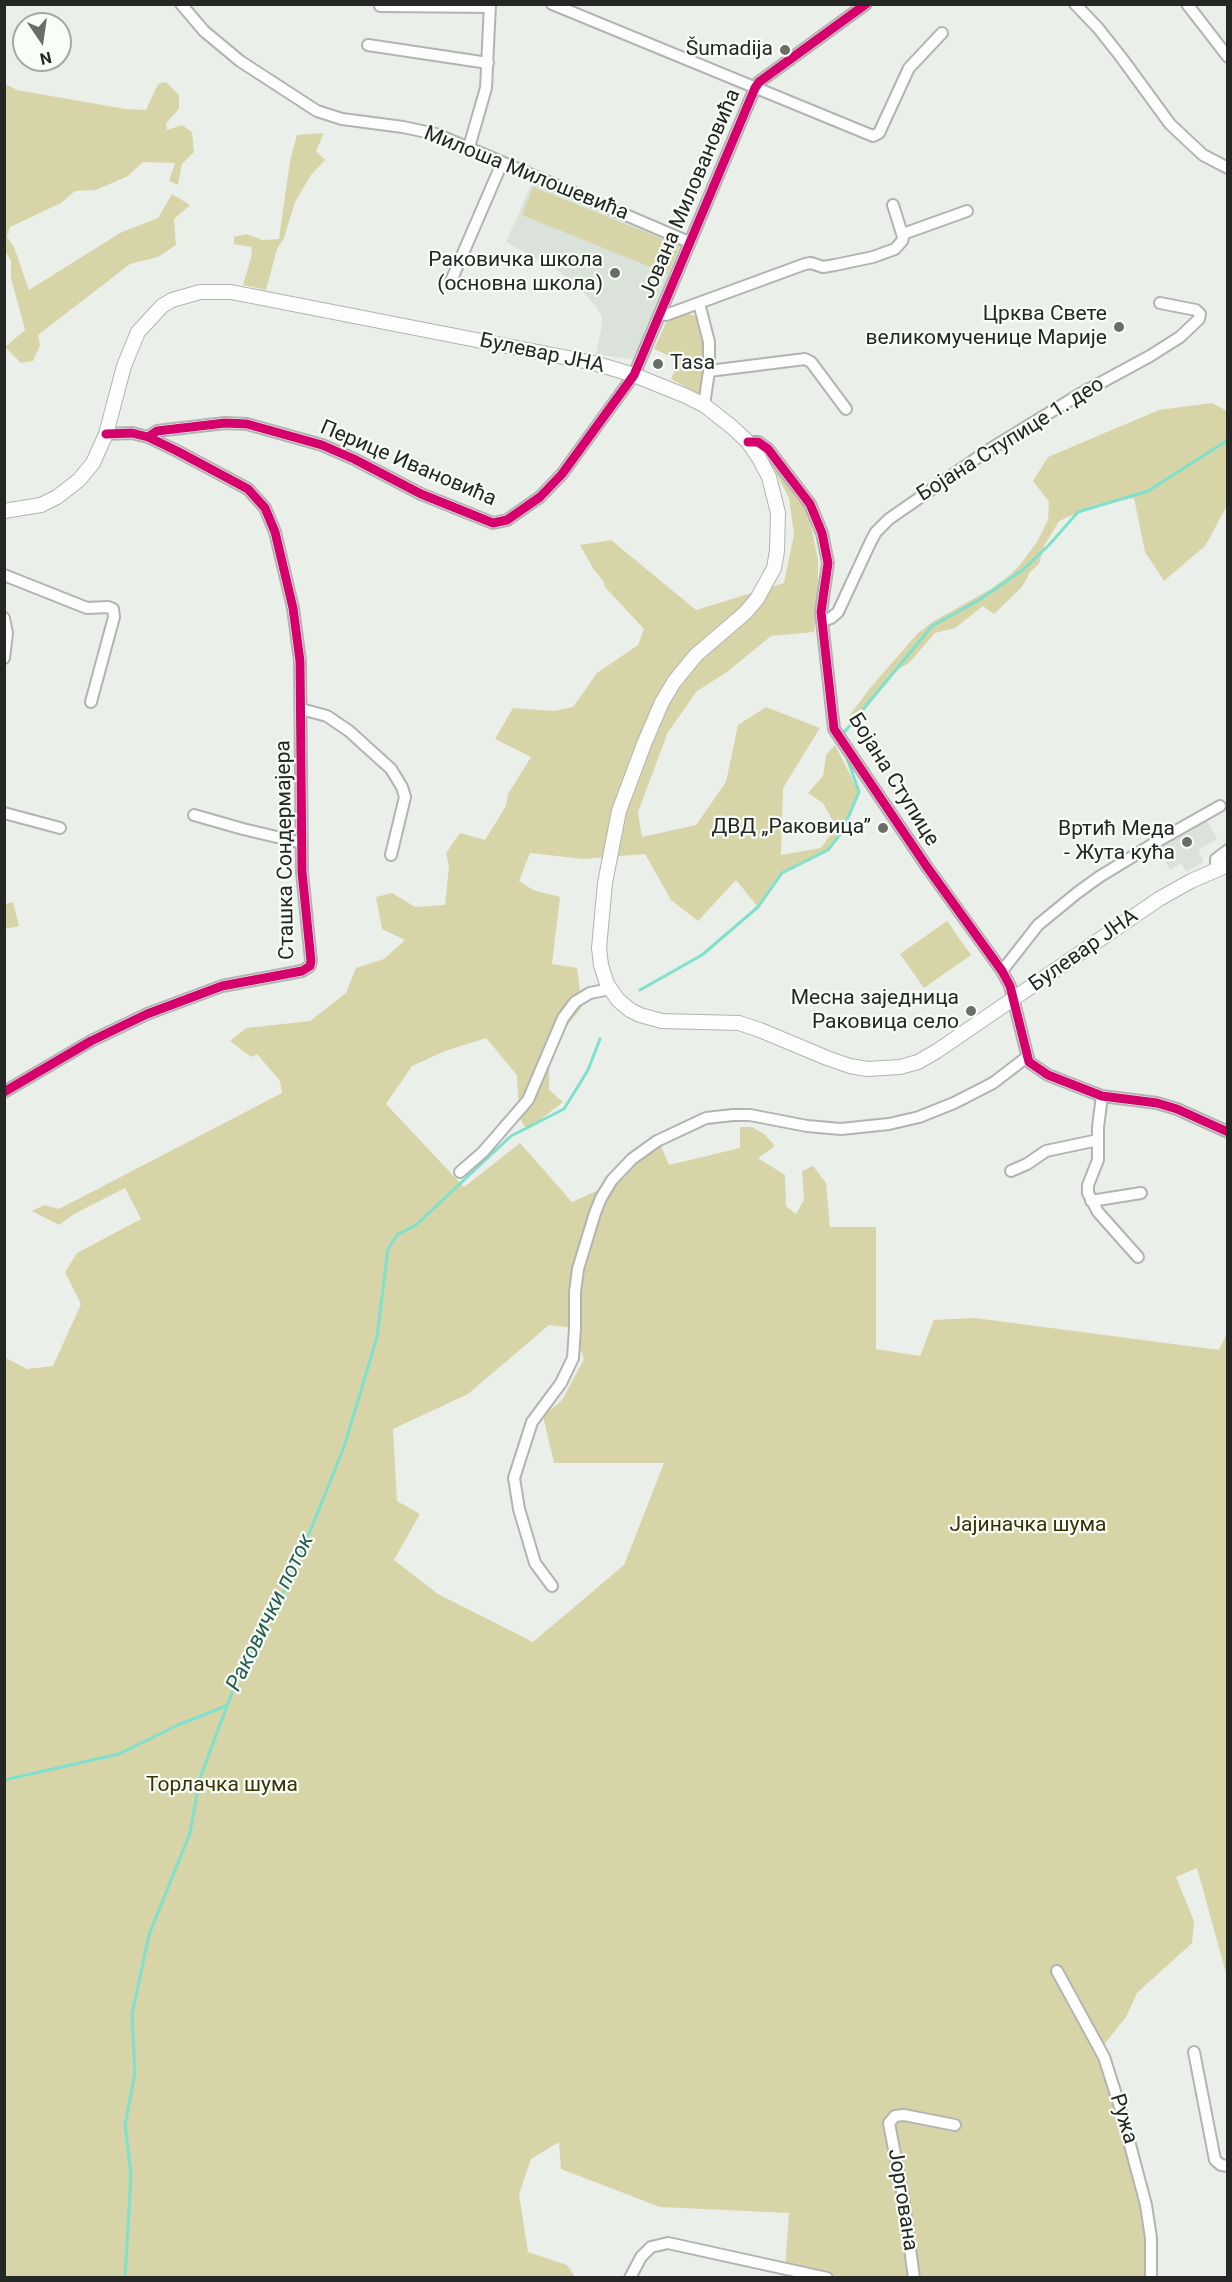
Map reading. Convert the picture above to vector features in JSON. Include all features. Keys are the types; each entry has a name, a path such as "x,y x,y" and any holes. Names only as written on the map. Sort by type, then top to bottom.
{"main road":[{"name":"Булевар ЈНА","path":"4,510 31,507 57,497 83,476 93,463 106,434 124,366 138,332 162,306 172,300 200,292 231,292 594,363 634,375 704,405 732,427 748,442 765,467 774,490 778,513 774,568 757,600 696,655 674,682 662,702 644,744 619,811 605,883 599,948 601,965 610,989 624,1005 640,1015 662,1021 722,1022 750,1026 850,1066 877,1069 900,1067 928,1057 1159,899 1222,867"}],"street":[{"name":"Милоша Милошевића","path":"181,4 204,31 240,61 317,111 342,119 426,131 469,147 690,242"},
{"path":"552,4 869,136 879,133 904,75 942,33"},
{"name":"Јована Миловановића","path":"634,375 755,88 759,82 866,4"},
{"path":"1075,4 1121,57 1170,124 1203,154 1227,168"},
{"path":"1187,4 1227,57"},
{"path":"380,6 490,6 486,88 469,147"},
{"path":"368,45 488,63"},
{"path":"451,281 502,163"},
{"path":"660,314 666,315 805,264 826,267 873,257 896,249 902,241 903,234 893,205"},
{"path":"903,234 968,211"},
{"path":"699,303 709,342 709,371 704,405"},
{"name":"Бојана Ступице 1. део","path":"822,621 838,612 871,541 876,532 889,519 987,451 1080,394 1150,356 1180,337 1199,320 1200,314 1196,309 1160,303"},
{"path":"709,371 805,359 811,362 846,409"},
{"name":"Перице Ивановића","path":"106,434 132,433 148,437 163,430 225,423 247,424 322,445 421,494 488,521 499,522 507,520 540,497 562,474 634,375"},
{"name":"Сташка Сондермајера","path":"4,1092 91,1041 147,1014 222,986 307,969 311,961 304,898 300,661 293,608 275,532 265,508 248,489 148,437"},
{"name":"Бојана Ступице","path":"748,442 758,442 768,449 801,491 817,517 828,562 822,621 832,718 836,731 927,867 1002,970 1013,999 1027,1057"},
{"path":"4,575 87,608 108,607 112,609 114,617 90,702"},
{"path":"4,618 7,633 4,658"},
{"path":"301,709 327,716 349,731 391,769 402,787 405,797 390,855"},
{"path":"1002,970 1038,925 1077,893 1158,841 1220,806"},
{"path":"4,813 60,828"},
{"path":"194,815 302,843"},
{"path":"1222,867 1216,859 1227,850"},
{"path":"460,1172 483,1152 528,1100 553,1038 563,1018 575,1002 590,993 610,989"},
{"path":"552,1586 535,1563 519,1509 514,1478 532,1422 561,1383 573,1358 578,1269 601,1198 612,1180 632,1159 657,1141 706,1118 741,1114 807,1126 841,1129 889,1124 936,1111 970,1096 993,1083 1027,1057 1034,1067 1048,1075 1102,1096 1177,1108 1227,1132"},
{"path":"1102,1096 1098,1160 1087,1189 1090,1201 1098,1212 1138,1257"},
{"path":"1011,1171 1046,1151 1098,1140"},
{"path":"1090,1201 1141,1193"},
{"name":"Ружа","path":"1057,1971 1104,2057 1120,2107 1146,2205 1151,2277"},
{"path":"1194,2052 1215,2160 1227,2166"},
{"name":"Јоргована","path":"914,2277 890,2123 895,2116 904,2115 955,2125"},
{"path":"630,2277 641,2257 651,2247 668,2243 827,2277"}],"shaded area":[{"name":"Раковичка школа (основна школа)","path":"532,183 680,246 637,360 596,354 602,326 602,317 597,308 578,286 559,271 506,242"},
{"name":"Вртић Меда - Жута кућа","path":"1205,817 1217,839 1198,850 1204,862 1186,872 1181,863 1170,870 1156,845"}],"green space":[{"path":"166,82 179,95 179,109 166,123 167,130 182,125 192,132 194,152 182,164 178,185 169,181 175,163 143,162 128,176 96,190 75,191 61,203 10,227 7,237 14,247 29,290 120,233 158,218 172,194 190,205 174,219 176,245 158,257 130,264 38,335 40,345 33,361 21,363 5,347 25,330 11,278 11,261 5,251 5,84 17,90 125,109 146,110 158,84"},
{"path":"324,133 316,151 325,160 311,175 295,202 284,238 277,249 266,290 243,285 252,247 234,244 234,237 246,234 263,240 279,239 290,161 297,135"},
{"path":"533,187 680,246 668,274 522,215"},
{"path":"690,314 697,317 704,333 705,374 701,395 671,379 679,360 654,349 666,323 680,315"},
{"path":"1212,403 1227,411 1228,504 1205,546 1164,581 1145,552 1134,498 1092,506 1059,521 1044,546 1039,564 1030,572 1022,587 994,614 983,606 955,628 935,633 909,663 892,673 867,707 849,716 917,634 934,621 991,589 1020,565 1037,542 1048,520 1049,502 1033,481 1048,457 1159,410"},
{"path":"778,469 800,496 810,520 818,560 818,597 814,632 771,636 727,672 697,691 668,732 638,812 642,837 696,825 726,782 738,725 766,707 820,728 783,788 781,855 821,848 836,827 823,803 808,793 823,776 826,755 835,745 859,792 842,832 828,850 782,873 758,907 736,880 698,921 671,900 645,854 584,859 530,853 519,881 533,890 560,897 552,964 577,968 582,1007 549,1048 549,1090 563,1102 527,1130 519,1117 517,1075 486,1038 445,1051 412,1066 386,1104 464,1187 520,1143 572,1202 612,1184 628,1167 661,1146 669,1165 740,1148 740,1127 752,1127 764,1134 775,1146 758,1158 785,1175 786,1206 796,1214 804,1200 802,1171 813,1166 826,1183 830,1227 876,1227 876,1349 920,1356 934,1320 975,1318 1219,1350 1227,1333 1227,1977 1197,1868 1176,1877 1194,1921 1192,1943 1137,1993 1126,2017 1103,2046 1082,2007 1104,2057 1151,2238 1148,2277 823,2278 785,2269 789,2213 660,2207 561,2169 559,2142 531,2159 519,2194 528,2252 567,2265 575,2277 5,2277 4,1357 27,1369 53,1366 81,1304 65,1272 77,1253 141,1219 125,1188 74,1214 59,1225 32,1211 44,1205 59,1209 282,1093 280,1081 257,1054 251,1057 230,1041 246,1028 310,1021 346,993 356,968 384,959 405,940 382,929 376,897 392,893 415,907 445,905 449,867 446,853 460,833 485,840 506,806 508,794 531,757 495,739 513,708 553,711 573,707 597,673 638,645 644,629 605,587 580,545 611,540 696,610 784,583 794,534 789,498 775,471","holes":["549,1325 573,1328 584,1359 562,1400 543,1416 554,1463 664,1463 624,1565 533,1642 438,1594 394,1560 420,1514 397,1501 393,1429 468,1394"]},
{"path":"13,902 19,926 5,929 5,904"},
{"path":"947,921 971,955 924,988 900,954"}],"waterway":[{"name":"Раковички поток","path":"842,735 932,626 979,600 1024,569 1078,512 1148,491 1228,440"},
{"name":"Раковички поток","path":"640,990 702,955 758,907 782,873 828,850 842,832 859,792 846,755"},
{"name":"Раковички поток","path":"125,2278 131,2174 125,2125 135,2073 132,2014 149,1935 190,1833 200,1778 239,1674 293,1574 344,1447 377,1337 388,1249 397,1235 416,1225 511,1136 564,1109 588,1070 600,1039"},
{"path":"4,1780 119,1754 178,1725 226,1706"}],"cycle path":[{"path":"106,434 132,433 148,437 157,431 225,423 247,424 322,445 421,494 493,523 507,520 540,497 562,474 634,375 759,82 866,4"},
{"path":"4,1092 91,1041 147,1014 222,986 302,971 310,966 302,872 300,661 293,608 275,532 265,508 248,489 148,437"},
{"path":"748,442 758,442 768,449 810,504 822,533 828,563 821,612 834,729 927,867 1002,971 1010,986 1029,1062 1048,1075 1102,1096 1157,1103 1177,1109 1228,1132"}],"place":[{"name":"Šumadija","path":"785,50"},
{"name":"Раковичка школа (основна школа)","path":"615,273"},
{"name":"Црква Свете великомученице Марије","path":"1119,327"},
{"name":"Tasa","path":"658,364"},
{"name":"ДВД „Раковица”","path":"883,828"},
{"name":"Вртић Меда - Жута кућа","path":"1187,842"},
{"name":"Месна заједница Раковица село","path":"971,1011"}],"park label":[{"name":"Јајиначка шума","path":"1028,1526"},
{"name":"Торлачка шума","path":"222,1786"}]}
